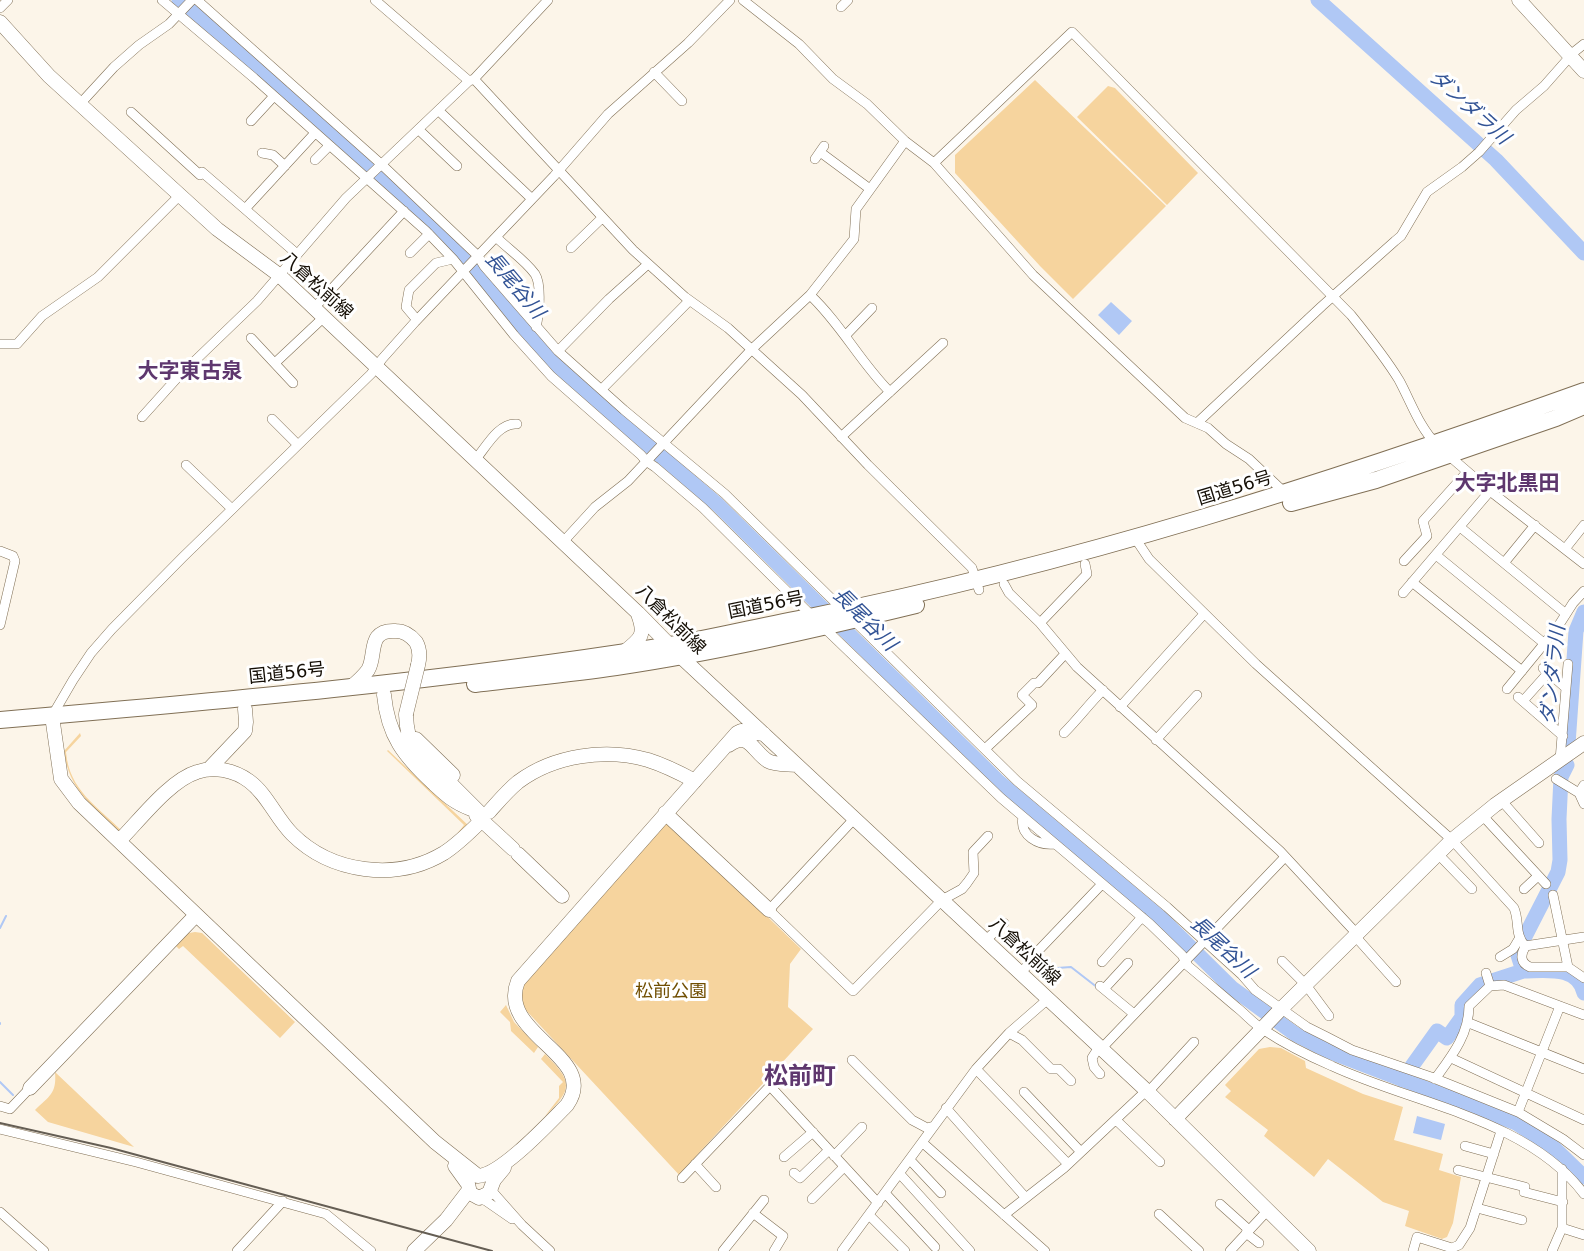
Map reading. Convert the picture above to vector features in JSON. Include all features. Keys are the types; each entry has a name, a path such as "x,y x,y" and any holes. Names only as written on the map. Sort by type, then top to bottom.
{"highway":[{"name":"国道56号","path":"0,720 53,721 245,709 384,696 616,667 674,651 978,585 1138,543 1289,498 1583,404"},
{"name":"国道56号","path":"978,585 1004,584 1085,564 1138,543"},
{"name":"国道56号","path":"0,731 53,721 398,683 624,652 674,651"}],"street":[{"path":"0,8 8,0"},
{"path":"162,0 429,234 464,271 514,335 551,376 703,508 1023,817 1142,917 1262,1028 1342,1071 1502,1131 1538,1151 1562,1169 1584,1194"},
{"path":"80,104 114,66 139,45 170,24 195,0 380,165 477,257 558,351 662,443 725,494 1041,803 1167,908 1202,944 1242,975 1255,990 1307,1027 1352,1050 1435,1079 1518,1112 1563,1139 1584,1155"},
{"path":"375,0 428,48 472,80 648,264 689,301 728,328 802,395 972,568 978,585"},
{"path":"142,417 178,377 257,301 367,178 472,80 548,0"},
{"path":"550,1251 479,1188 441,1147 73,796 61,778 53,721 73,680 105,637 371,374 417,320 532,200 608,114 688,43 729,0"},
{"path":"743,0 799,44 833,79 867,104 905,141 934,163 1033,275 1185,417 1208,428 1249,459 1289,498"},
{"path":"1519,0 1584,71"},
{"name":"八倉松前線","path":"0,22 36,63 80,104 217,229 279,275 476,459 638,613 674,651 1147,1092 1310,1251"},
{"path":"934,163 1072,32 1351,315 1384,356 1425,433 1490,491 1584,564"},
{"path":"1197,423 1401,236 1427,192 1462,167 1482,149 1510,116 1544,86 1584,44"},
{"path":"654,72 682,100"},
{"path":"251,121 274,96"},
{"path":"439,111 532,200"},
{"path":"131,112 200,175 202,172 297,254"},
{"path":"419,130 457,165"},
{"path":"245,209 315,133"},
{"path":"563,542 595,507 628,481 752,349 810,295 854,239 856,209 905,141"},
{"path":"315,160 329,146"},
{"path":"820,152 870,189"},
{"path":"262,153 273,155 285,166"},
{"path":"0,344 17,344 42,315 89,285 180,195"},
{"path":"275,363 404,211"},
{"path":"570,248 602,218"},
{"path":"410,253 429,234"},
{"path":"496,237 526,265 538,281 536,327"},
{"path":"417,320 406,307 409,290 436,263 453,259"},
{"path":"558,351 609,299 648,264"},
{"path":"810,295 845,336 873,375 890,392"},
{"path":"602,389 689,301"},
{"path":"845,336 872,308"},
{"path":"251,338 293,383"},
{"path":"841,437 943,343"},
{"path":"272,419 298,445"},
{"path":"476,459 503,427 510,423 517,424"},
{"path":"186,465 232,509"},
{"path":"1404,561 1427,536 1424,522 1467,472"},
{"path":"1403,593 1490,491"},
{"path":"1504,563 1535,525"},
{"path":"1565,549 1584,525"},
{"path":"1460,526 1566,614"},
{"path":"1138,543 1204,614 1256,664 1452,840 1514,908 1523,943 1523,963 1526,966 1530,968 1568,966 1584,968"},
{"path":"0,551 13,556 15,561 0,625"},
{"path":"1436,555 1545,644"},
{"path":"1040,623 1087,574 1085,564"},
{"path":"1412,582 1522,671"},
{"path":"1004,584 1009,593 1040,623 1065,654 1285,857 1396,982"},
{"path":"1507,689 1545,644 1584,591"},
{"path":"624,652 642,635 638,613"},
{"path":"1120,707 1204,614"},
{"path":"351,687 365,674 371,663 376,639 388,631 399,630 409,634 419,651 406,714 411,747 429,770 480,811 571,901"},
{"path":"984,749 1032,705 1022,696 1034,683 1038,683 1065,654"},
{"path":"371,663 384,679 398,683"},
{"path":"1560,759 1568,664"},
{"path":"1563,736 1521,699 1545,671 1566,688"},
{"path":"1064,733 1080,717 1084,708 1103,690"},
{"path":"1156,740 1197,695"},
{"path":"384,696 386,713 409,761 454,803 480,811"},
{"path":"208,769 245,730 245,709"},
{"path":"414,1251 479,1188 496,1176 512,1157 567,1106 572,1098 574,1088 569,1069 522,1019 514,1005 514,993 518,981 571,901 665,813 741,731 764,734"},
{"path":"416,739 458,780 483,817 439,772 423,761"},
{"path":"727,746 736,739 741,739 747,741 768,761 797,765"},
{"path":"1175,1119 1262,1028 1452,840 1501,800 1584,743"},
{"path":"119,841 178,781 187,775 208,769 228,771 248,780 262,794 285,827 301,843 324,858 358,869 375,870 399,869 429,860 457,844 480,811 525,778 556,763 584,756 615,754 647,760 695,781"},
{"path":"1560,782 1581,789 1584,804"},
{"path":"1501,800 1539,843"},
{"path":"665,813 854,991 942,900 967,884 974,873 973,852 988,836"},
{"path":"1482,815 1546,884"},
{"path":"769,910 854,819"},
{"path":"1438,854 1472,889"},
{"path":"1100,1074 1094,1067 1092,1058 1100,1048 1285,857"},
{"path":"1524,889 1538,876"},
{"path":"1020,973 1036,957 1036,952 1102,884"},
{"path":"1553,895 1568,966 1584,978"},
{"path":"0,1106 10,1109 13,1107 196,915"},
{"path":"1102,962 1142,917"},
{"path":"985,941 1004,923"},
{"path":"1500,957 1523,943 1562,942 1584,937"},
{"path":"1282,961 1306,985 1329,1016"},
{"path":"1128,963 1102,988 1134,1014"},
{"path":"1435,1079 1451,1058 1469,1023 1469,1006 1488,980 1584,1015"},
{"path":"842,1251 976,1069 1010,1033 1048,999"},
{"path":"1518,1112 1560,1006"},
{"path":"1469,1023 1584,1069"},
{"path":"1010,1033 1022,1041 1051,1069 1059,1069 1071,1081"},
{"path":"1004,1215 1082,1152 1147,1092 1194,1042"},
{"path":"1451,1058 1584,1119"},
{"path":"852,1060 912,1120 927,1128 934,1126"},
{"path":"976,1069 1068,1164"},
{"path":"682,1178 770,1086 878,1203"},
{"path":"1024,1091 1082,1152"},
{"path":"946,1108 1026,1198"},
{"path":"1116,1120 1160,1162"},
{"path":"795,1173 800,1179 862,1127"},
{"path":"0,1129 326,1214 371,1251"},
{"path":"784,1157 813,1131"},
{"path":"1413,1251 1417,1238 1448,1249 1459,1245 1470,1228 1502,1131"},
{"path":"923,1143 1045,1251"},
{"path":"1465,1146 1494,1154"},
{"path":"910,1160 941,1193"},
{"path":"695,1164 716,1187"},
{"path":"812,1198 844,1167"},
{"path":"1552,1251 1562,1228 1562,1169"},
{"path":"1458,1170 1525,1187 1524,1192 1563,1202"},
{"path":"900,1174 970,1251"},
{"path":"479,1188 486,1201 522,1225"},
{"path":"885,1193 935,1247"},
{"path":"723,1251 764,1200"},
{"path":"237,1251 283,1201"},
{"path":"1220,1204 1259,1243"},
{"path":"1477,1208 1522,1220"},
{"path":"1236,1249 1268,1210"},
{"path":"0,1212 44,1251"},
{"path":"753,1213 783,1236 774,1251"},
{"path":"1159,1214 1199,1251"},
{"path":"869,1215 905,1251"},
{"path":"1562,1228 1584,1235"}],"green space":[{"path":"1035,80 1166,206 1073,299 955,173 955,155"},
{"path":"1108,86 1115,88 1198,173 1167,205 1077,117"},
{"path":"80,733 81,736 66,752 72,777 94,805 122,831 121,833 92,806 77,788 71,777 64,751"},
{"path":"388,750 469,826 457,837 456,835 464,825"},
{"name":"松前公園","path":"666,819 801,949 790,964 788,1007 813,1029 697,1155 682,1178 522,1006 522,983"},
{"path":"186,930 189,933 202,933 295,1022 280,1038 183,946 179,949 173,943"},
{"path":"506,1005 514,1022 538,1047 534,1053 511,1031 510,1022 500,1012"},
{"path":"1281,1048 1305,1061 1306,1068 1363,1094 1403,1107 1394,1140 1443,1154 1439,1170 1461,1177 1453,1223 1447,1237 1442,1239 1405,1226 1409,1211 1383,1202 1328,1159 1314,1177 1264,1136 1268,1130 1225,1097 1231,1091 1225,1085 1259,1049"},
{"path":"545,1054 561,1072 566,1085 561,1099 545,1116 559,1098 559,1086 563,1082 541,1059"},
{"path":"55,1072 134,1147 48,1122 35,1110 53,1090"}],"water":[{"path":"1111,302 1132,321 1119,335 1098,315"},
{"path":"1417,1116 1445,1124 1441,1140 1413,1133"}],"waterway":[{"name":"長尾谷川","path":"179,0 388,184 447,240 543,352 570,378 718,505 999,782 1162,919 1232,988 1295,1034 1328,1051 1516,1123 1553,1147 1584,1177"},
{"name":"ダンダラ川","path":"1318,0 1496,160 1584,253"},
{"name":"ダンダラ川","path":"1568,744 1576,631 1584,612"},
{"name":"ダンダラ川","path":"1567,765 1561,777 1558,872 1517,952 1523,971 1568,974 1581,984 1584,993"},
{"path":"0,928 6,916"},
{"path":"1039,957 1057,968 1071,967 1098,988"},
{"name":"ダンダラ川","path":"1402,1080 1437,1031 1447,1038 1462,1017 1462,1005 1480,985 1523,971"},
{"path":"0,1082 13,1095"}],"railway":[{"path":"0,1123 111,1148 492,1251"}],"district":[{"name":"大字東古泉","path":"190,373"},
{"name":"大字北黒田","path":"1507,485"},
{"name":"松前町","path":"800,1078"}]}
